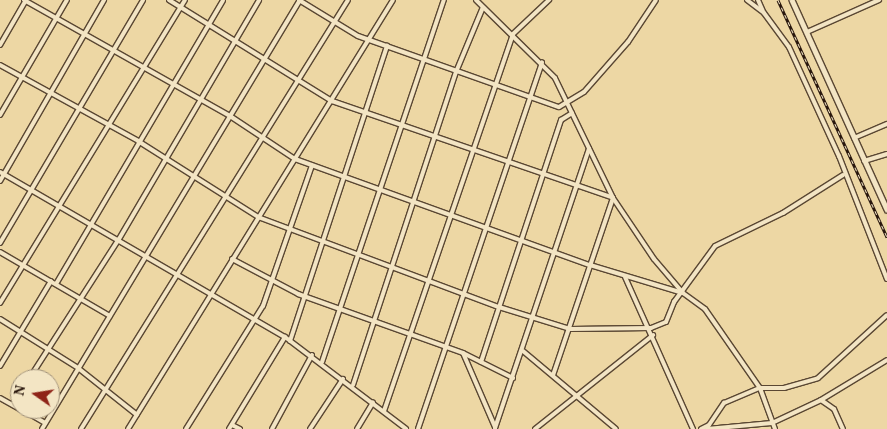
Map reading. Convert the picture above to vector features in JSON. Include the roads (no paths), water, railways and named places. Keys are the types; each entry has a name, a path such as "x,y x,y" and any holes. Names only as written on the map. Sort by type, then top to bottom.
{"street":[{"path":"0,45 25,0 83,35 230,116 260,138 296,159 379,191 486,226 590,265 683,293"},
{"path":"0,114 67,0"},
{"path":"0,181 2,173 104,0"},
{"path":"0,243 143,0"},
{"path":"169,0 266,57 332,101 401,123 575,187 613,198"},
{"path":"0,303 25,266 185,0"},
{"path":"56,284 92,225 138,141 223,0"},
{"path":"36,369 119,239 164,158 202,100 259,0"},
{"path":"42,429 300,0 367,40 557,107 568,104 628,42 656,0"},
{"path":"80,429 226,196 260,138 348,0"},
{"path":"128,429 393,0"},
{"path":"322,362 444,0"},
{"path":"476,0 542,62 568,104 613,198 683,293 705,309 760,388 775,429"},
{"path":"384,412 450,215 474,150 494,84 513,34 549,0"},
{"path":"747,0 764,13"},
{"path":"758,0 764,13 789,46 887,279"},
{"path":"792,0 887,209"},
{"path":"807,32 879,0"},
{"path":"353,385 416,204 456,72 483,7"},
{"path":"290,341 387,46"},
{"path":"418,429 462,292 508,161 527,96 542,62"},
{"path":"0,65 138,141 258,217 287,230 429,279 499,307 570,329 650,328 666,322 715,246 783,213 843,175"},
{"path":"481,362 562,118 572,113"},
{"path":"854,138 887,124"},
{"path":"496,428 589,147"},
{"path":"864,161 887,154"},
{"path":"186,429 254,322 271,281 287,230 312,165"},
{"path":"2,173 92,225 148,254 210,296 290,341 353,385 406,429"},
{"path":"553,375 613,198"},
{"path":"0,252 110,316"},
{"path":"232,259 271,281 305,296 375,320 463,354 513,378"},
{"path":"625,277 650,328 693,429"},
{"path":"0,366 51,281"},
{"path":"701,429 710,425 724,403 760,388 784,388 818,378 887,315"},
{"path":"0,319 50,348 136,415"},
{"path":"535,429 653,335"},
{"path":"240,429 230,427 285,338"},
{"path":"523,351 616,429"},
{"path":"463,354 496,428"},
{"path":"272,429 312,355"},
{"path":"707,429 772,423 821,400 887,360"},
{"path":"310,429 343,379"},
{"path":"821,400 834,409 843,429"},
{"path":"357,429 374,402"},
{"path":"38,419 45,423"},
{"path":"396,429 399,424"}],"railway":[{"path":"778,0 887,237"}]}
